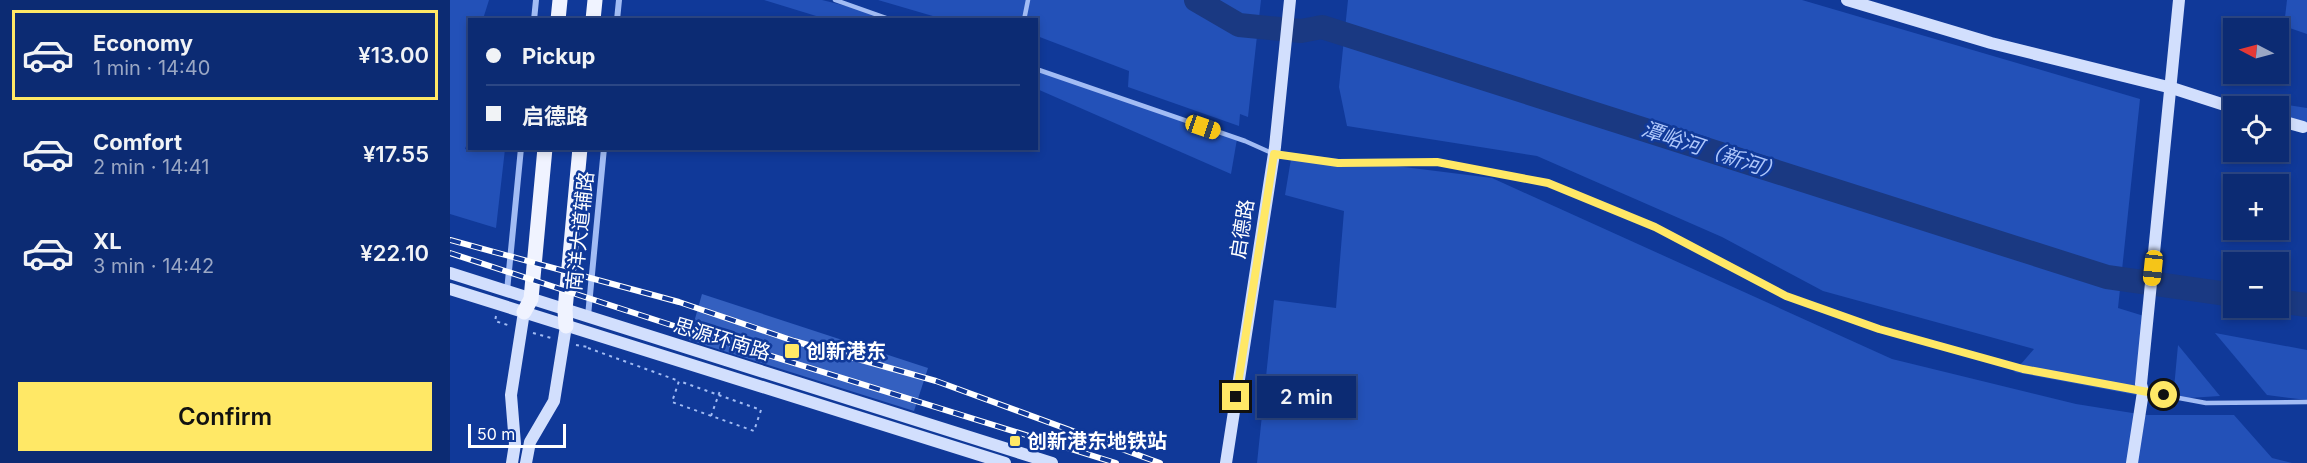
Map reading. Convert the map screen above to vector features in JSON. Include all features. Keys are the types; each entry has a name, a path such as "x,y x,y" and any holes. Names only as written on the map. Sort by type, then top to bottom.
{"main road":[{"path":"558,18 560,0"},
{"path":"593,18 595,0"},
{"path":"527,305 545,150"},
{"path":"566,326 565,310 580,150"}],"street":[{"path":"534,18 536,0"},
{"path":"617,18 619,0"},
{"name":"启德路","path":"1226,463 1274,150 1290,0"},
{"path":"1846,0 1991,43 2172,88 2223,104"},
{"path":"2132,463 2142,388 2180,0"},
{"path":"2289,123 2303,127"},
{"path":"507,291 521,150"},
{"name":"南洋大道辅路","path":"588,317 604,150"},
{"name":"思源环南路","path":"450,273 507,291 527,305 566,326 1005,463"},
{"name":"思源环南路","path":"450,289 527,305 565,310 1052,463"},
{"path":"512,463 515,421 511,395 527,305"},
{"path":"526,463 530,442 554,401 566,326"}],"lane":[{"path":"835,0 886,18"},
{"path":"1024,18 1028,0"},
{"path":"1038,70 1274,150 1338,163 1437,162 1548,183 1655,227 1786,296 1879,329 2023,369 2142,388 2206,403 2307,402"}],"path":[{"path":"588,348 761,410 754,431 672,402 679,381"}],"shaded area":[{"path":"450,0 489,0 483,18 468,18 468,140 465,149 476,152 477,150 505,150 496,228 450,214"},
{"path":"764,0 822,0 895,18 823,18"},
{"path":"878,0 1261,0 1248,117 1240,114 1239,126 1128,87 1129,71 1038,36 1038,18 940,18"},
{"path":"1348,0 1802,0 2140,99 2118,308 2144,316 2136,395 2014,372 2034,349 1823,291 1722,237 1537,156 1347,126 1339,87"},
{"path":"2287,0 2307,0 2307,34 2289,28 2289,18 2285,18"},
{"path":"1038,68 1237,139 1231,174 1038,89"},
{"path":"2289,105 2307,108 2307,122 2289,119"},
{"path":"1292,153 1492,178 1892,359 2076,404 2145,415 2234,415 2272,458 2292,463 1257,463 1274,300 1336,308 1344,211 1285,195"},
{"path":"2215,333 2307,350 2307,400 2267,395"},
{"path":"2178,345 2220,396 2173,399"}],"building":[{"name":"创新港东","path":"702,294 928,368 914,411 689,340"}],"waterway":[{"name":"潭峪河（新河）","path":"1196,0 1239,25 1301,31 1322,27 2107,277 2223,293"},
{"name":"潭峪河（新河）","path":"2289,303 2307,305"}],"railway":[{"path":"450,240 679,302 794,341 936,381 1160,463"},
{"path":"450,253 668,324 1116,463"}],"place":[{"name":"创新港东","path":"792,351"},
{"name":"创新港东地铁站","path":"1015,441"}],"route":[{"path":"1236,397 1274,154 1338,163 1437,162 1548,183 1655,227 1786,296 1879,329 2023,369 2164,395"}]}
